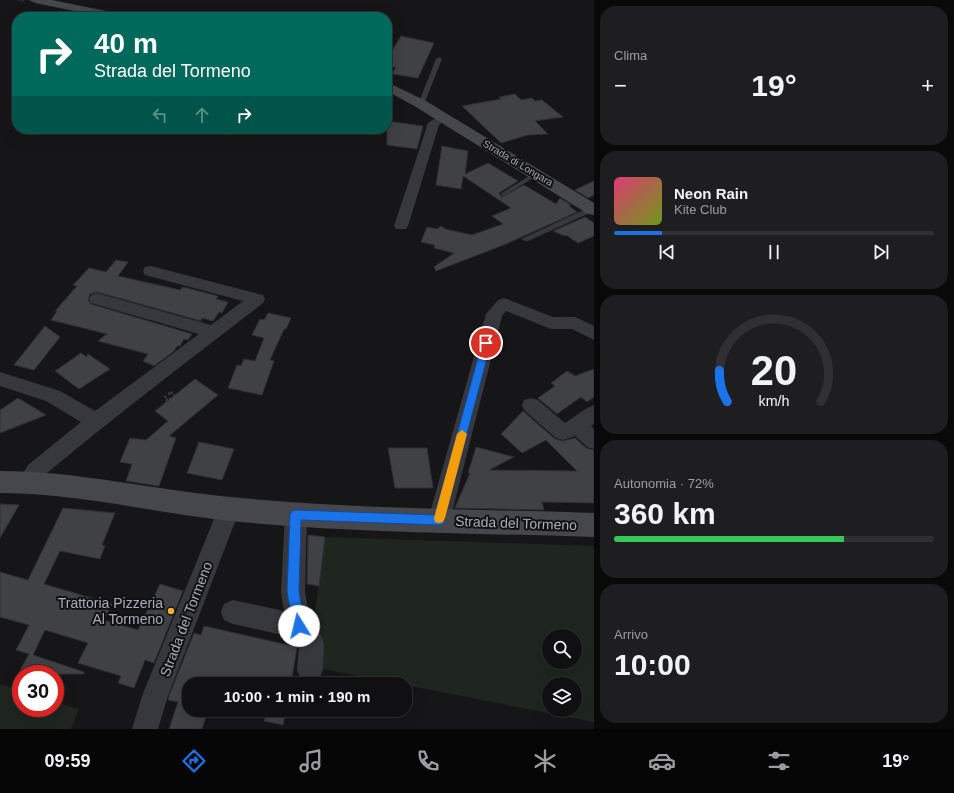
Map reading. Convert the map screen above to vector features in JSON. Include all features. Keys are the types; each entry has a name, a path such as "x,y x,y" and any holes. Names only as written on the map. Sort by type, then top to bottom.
{"main road":[{"path":"35,0 96,12"},
{"name":"Strada di Longara","path":"392,89 422,104 593,209"},
{"name":"Strada del Tormeno","path":"0,482 28,482 113,491 229,509 296,515 594,525"}],"street":[{"path":"401,226 434,123 443,117"},
{"path":"28,482 36,471 96,421 257,299 151,271"},
{"path":"97,299 215,332"},
{"name":"Strada del Tormeno","path":"439,520 494,314 504,304 551,323 575,323 594,334"},
{"path":"2,379 53,396 96,421"},
{"path":"531,405 563,432 578,426 594,413"},
{"path":"578,426 594,441"},
{"name":"Strada del Tormeno","path":"145,729 156,696 229,509"},
{"path":"296,515 293,592 299,626 312,644 310,670"},
{"path":"233,612 299,626"}],"lane":[{"path":"422,104 439,59"},
{"path":"503,194 536,174"},
{"name":"Strada di Longara","path":"525,239 593,209"}],"shaded area":[{"path":"325,537 594,546 594,722 568,717 582,717 582,677 542,677 542,712 412,686 412,677 364,677 308,666"},
{"path":"0,684 12,688 12,717 64,717 64,705 79,709 71,729 0,729"}],"building":[{"path":"401,36 434,43 418,78 392,74 396,67 392,67 392,51"},
{"path":"515,94 521,100 532,98 535,101 542,100 563,117 535,121 548,134 528,135 501,143 462,106 501,99 499,97"},
{"path":"392,122 423,126 417,149 387,145 387,134 392,134"},
{"path":"442,146 468,151 465,174 488,163 518,181 499,193 502,197 524,185 556,204 560,198 571,205 569,206 577,212 506,244 436,271 434,267 454,253 434,248 435,245 421,242 427,227 437,229 441,226 445,229 472,235 503,224 492,216 511,208 463,176 461,189 436,185"},
{"path":"594,181 594,195 588,198 575,190"},
{"path":"585,217 594,223 594,236 578,243 566,235 565,236 553,231"},
{"path":"116,260 128,262 118,276 180,290 183,287 218,296 216,299 228,302 222,313 219,312 213,321 202,318 201,321 97,292 90,294 88,300 91,304 192,334 188,340 184,339 180,346 177,346 174,351 154,366 143,361 148,354 98,341 107,334 51,320 57,311 55,311 77,286 73,285 89,268 106,272"},
{"path":"268,313 291,318 286,329 284,329 270,360 274,361 262,395 228,388 237,365 241,366 244,359 255,361 264,338 252,335 260,319 264,320"},
{"path":"45,326 60,337 34,370 14,365"},
{"path":"81,353 86,357 88,354 110,369 79,389 55,371"},
{"path":"594,369 594,397 587,402 581,397 557,414 538,398 555,386 551,383 567,371 575,376"},
{"path":"195,379 218,395 169,436 176,438 159,486 126,481 132,464 120,462 130,438 146,440 168,421 155,411"},
{"path":"18,398 46,415 0,433 0,410"},
{"path":"523,411 555,439 563,441 575,438 586,448 594,450 594,503 542,502 544,510 455,508 470,473 468,473 476,447 514,457 489,470 577,471 546,440 522,453 501,434"},
{"path":"199,442 234,449 222,480 187,473"},
{"path":"388,448 427,448 433,488 395,488"},
{"path":"0,504 19,505 0,538"},
{"path":"63,508 115,513 102,545 105,546 100,559 60,551 44,584 112,604 104,620 138,630 160,584 183,591 154,663 145,660 134,688 118,683 121,676 78,663 88,643 45,630 33,655 63,665 23,665 29,654 16,650 29,625 0,617 0,572 28,580"},
{"path":"308,535 325,537 319,586 307,584"},
{"path":"204,626 297,647 292,677 182,677 182,717 206,717 202,729 169,729 178,702 168,700 169,696 194,633 201,635"},
{"path":"64,665 84,672 84,674 64,674"},
{"path":"265,717 285,717 283,725 264,721"}],"slow traffic":[{"path":"439,518 462,434"}],"place":[{"name":"Trattoria Pizzeria Al Tormeno","path":"171,611"}],"route":[{"path":"299,626 293,592 296,515 439,520 486,343"}]}
